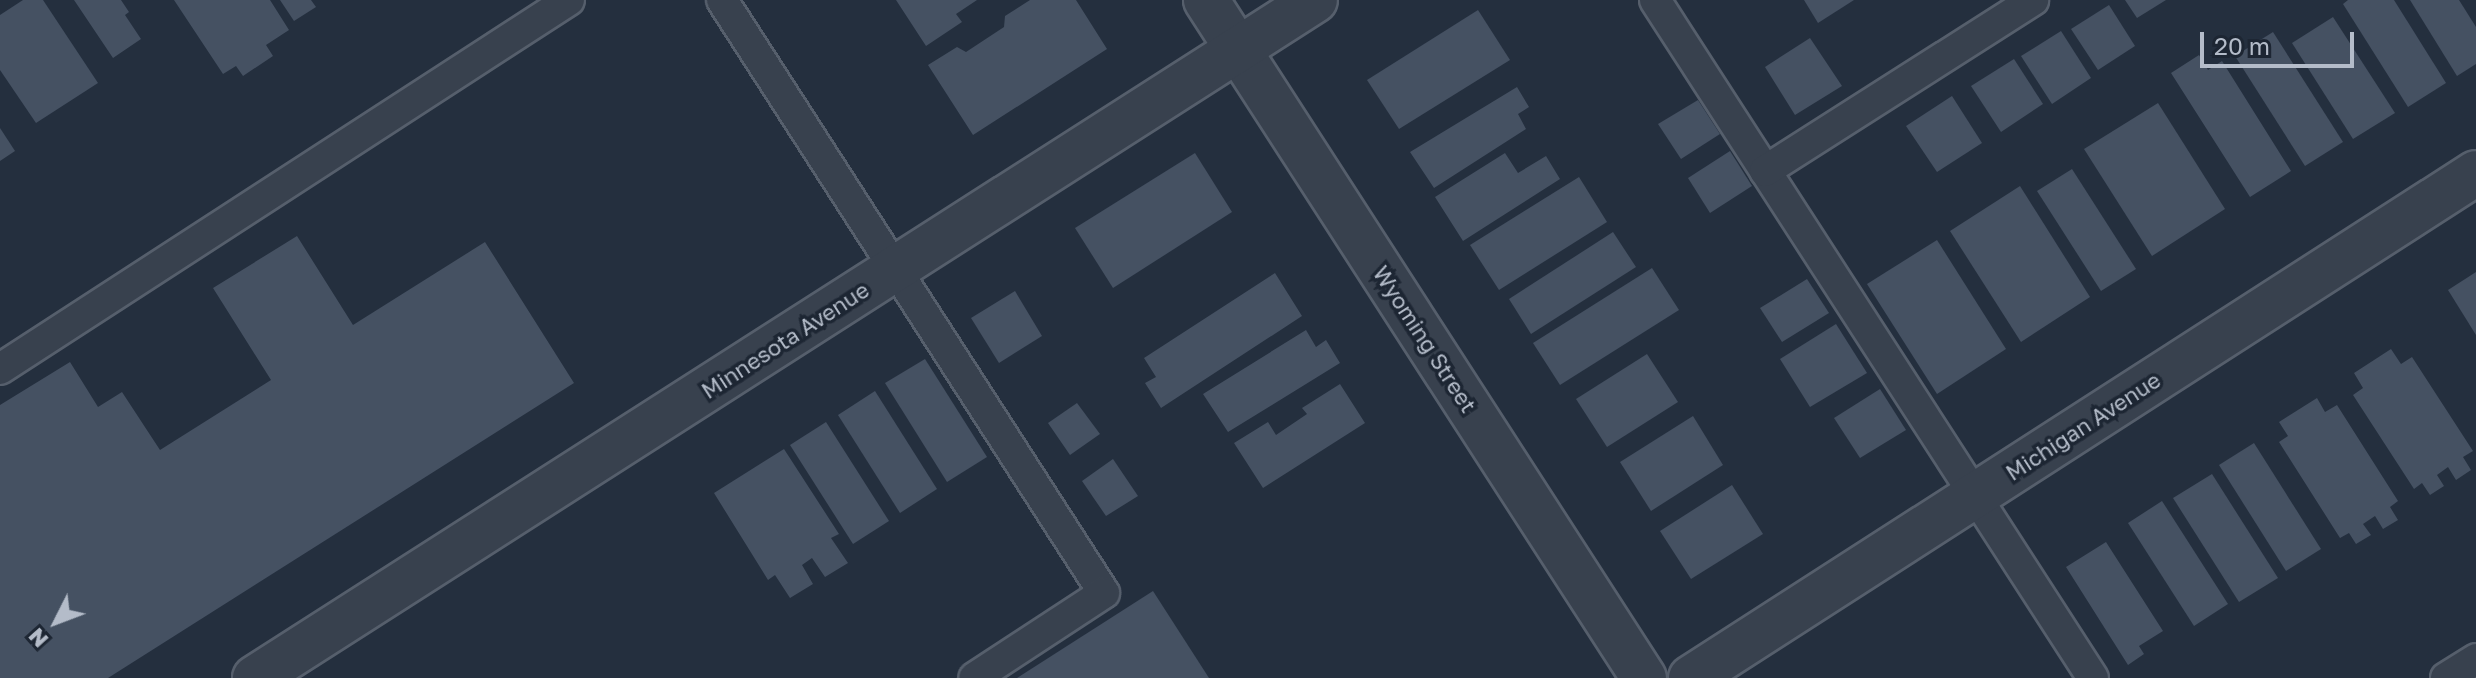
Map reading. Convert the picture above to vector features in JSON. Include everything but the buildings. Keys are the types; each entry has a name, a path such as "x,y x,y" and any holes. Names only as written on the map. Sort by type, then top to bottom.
{"street":[{"name":"Wyoming Street","path":"1206,0 1644,678"},
{"name":"Minnesota Avenue","path":"255,678 1315,0"},
{"name":"Michigan Avenue","path":"1691,678 2476,173"}],"lane":[{"path":"0,369 569,0"},
{"path":"722,0 1104,593 974,678"},
{"path":"1655,0 2093,678"},
{"path":"1765,171 2033,0"},
{"path":"2446,678 2476,659"}]}
